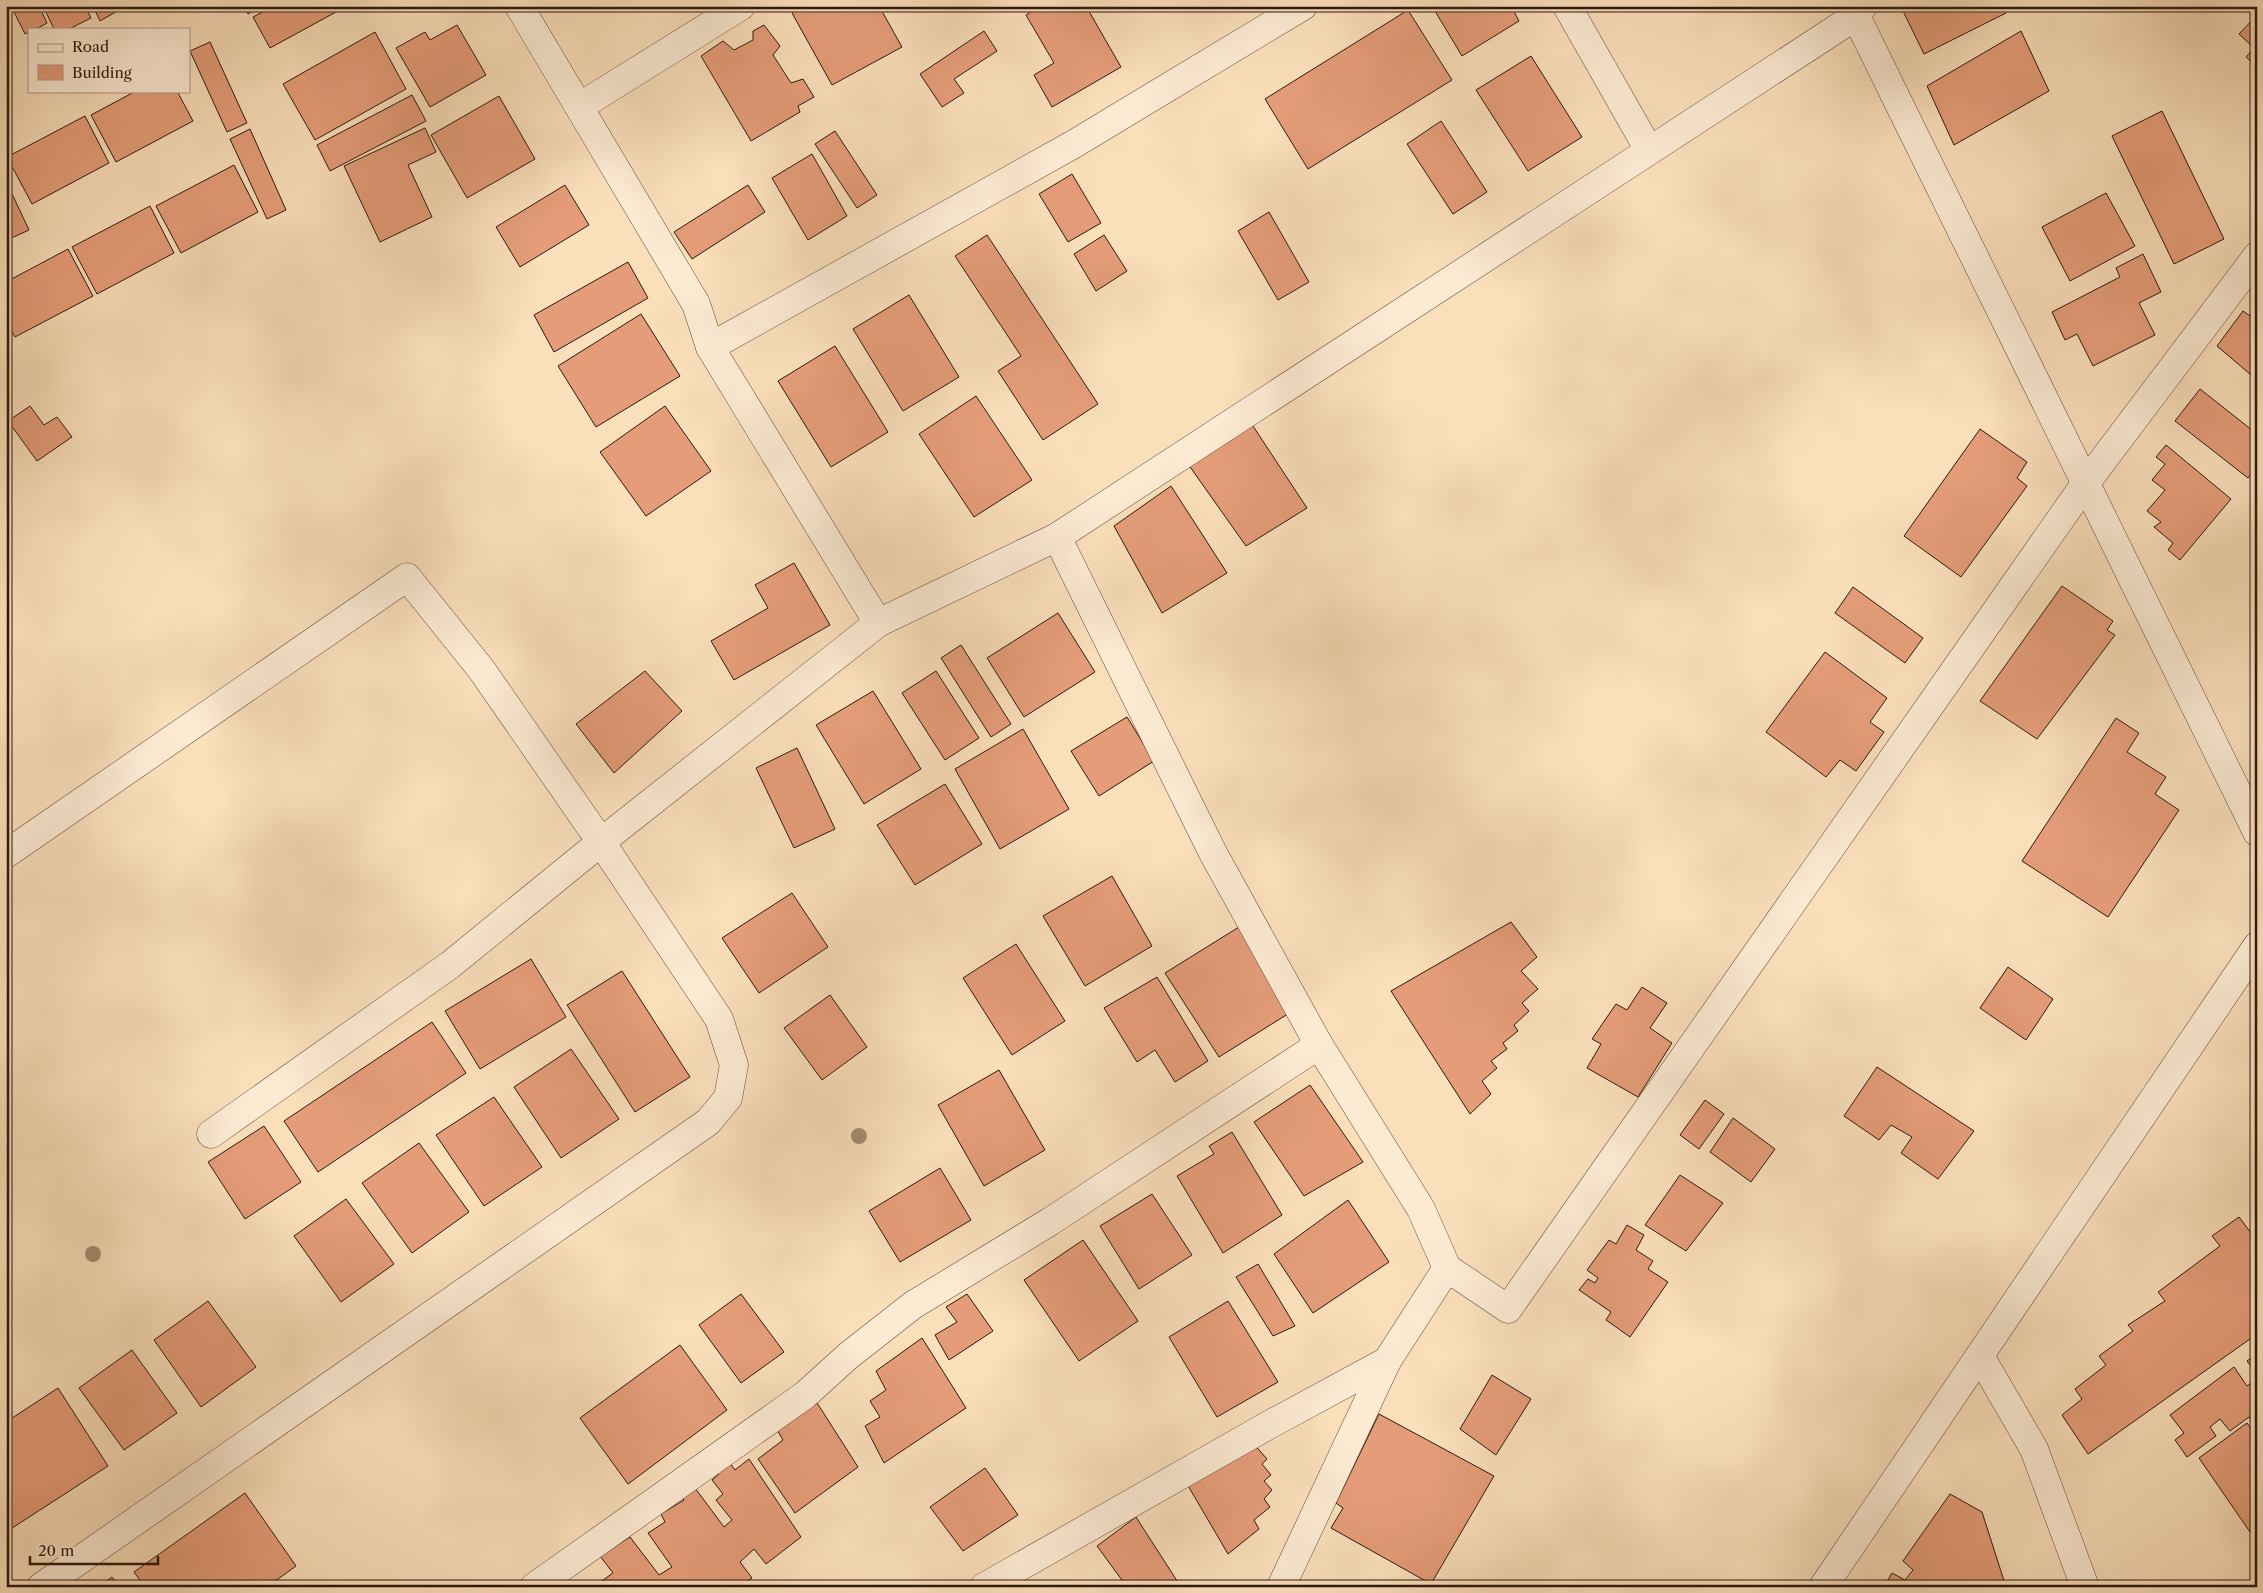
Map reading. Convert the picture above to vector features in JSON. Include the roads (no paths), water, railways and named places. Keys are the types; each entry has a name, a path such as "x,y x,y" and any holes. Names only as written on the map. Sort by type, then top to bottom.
{"street":[{"path":"519,6 696,304 710,347 878,623"},
{"path":"579,107 741,6"},
{"path":"710,347 1074,144 1303,6"},
{"path":"1567,6 1649,150"},
{"path":"212,1134 450,965 601,842 878,623 1057,537 1649,150 1857,9 2086,484 2257,832"},
{"path":"1057,537 1213,853 1319,1045 1421,1209 1447,1268 1508,1309 2086,484 2257,256"},
{"path":"6,854 407,577 481,669 601,842 719,1018 734,1065 728,1098 708,1122 40,1587"},
{"path":"1823,1587 2257,946"},
{"path":"534,1587 805,1395 848,1356 913,1304 1051,1221 1319,1045"},
{"path":"1281,1587 1388,1361 1447,1268"},
{"path":"1980,1356 2034,1450 2085,1587"},
{"path":"984,1587 1267,1426 1388,1361"}]}
